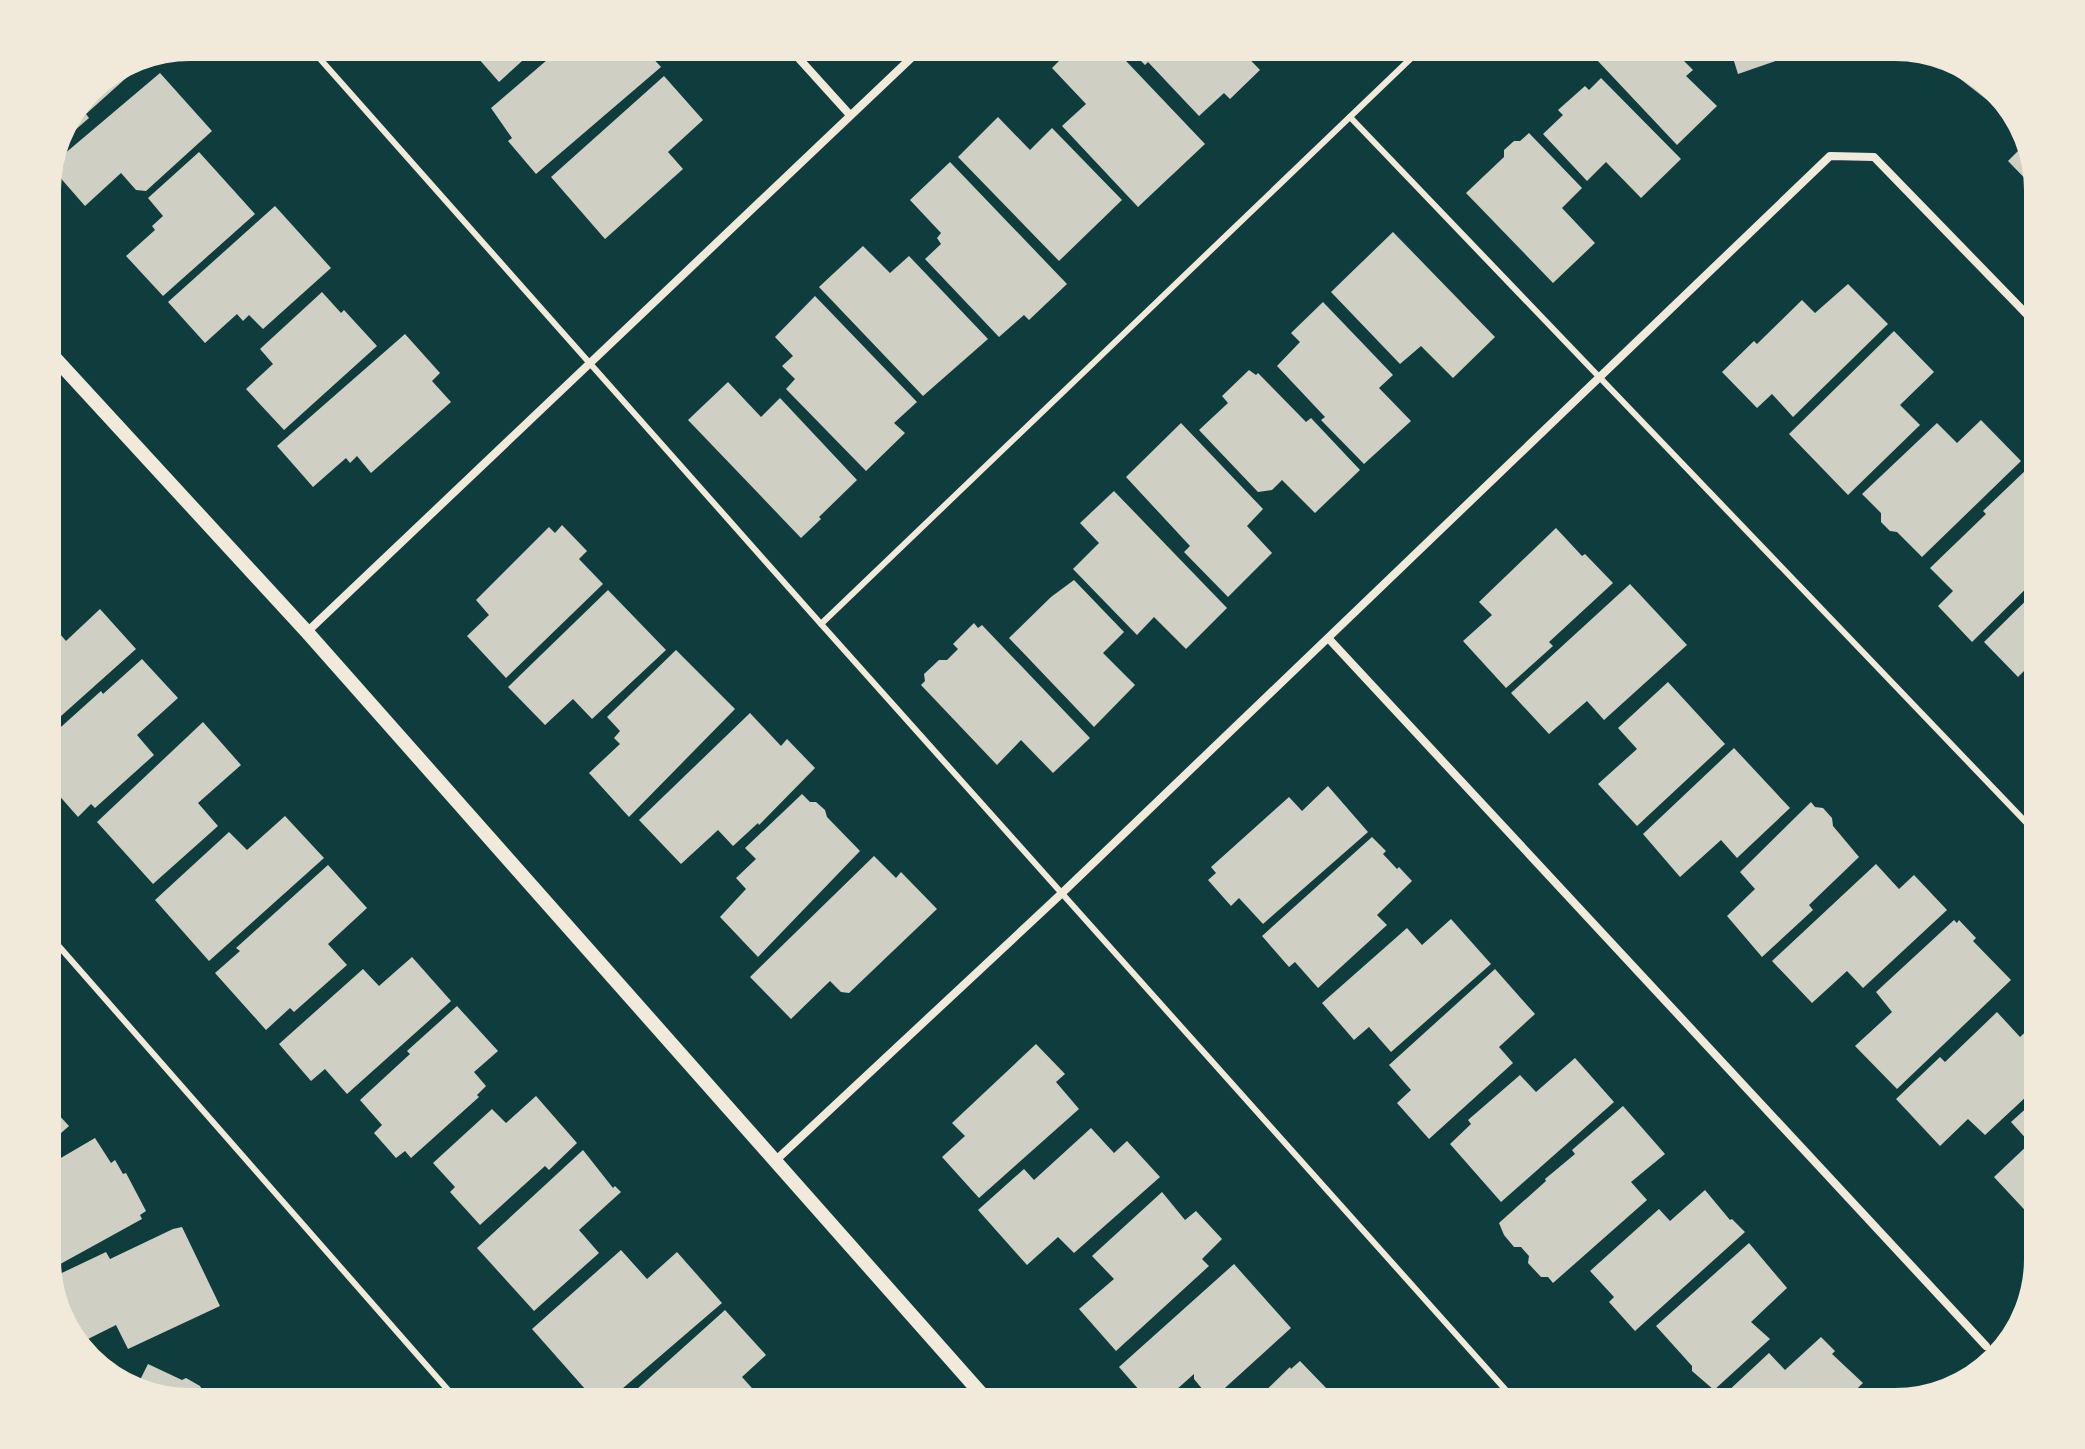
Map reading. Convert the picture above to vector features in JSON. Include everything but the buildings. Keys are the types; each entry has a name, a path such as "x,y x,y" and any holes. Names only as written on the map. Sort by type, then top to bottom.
{"street":[{"path":"797,56 850,115"},
{"path":"307,632 913,56"},
{"path":"774,1162 1329,639 1830,156 1874,157 2029,317"},
{"path":"56,359 307,632 980,1393"},
{"path":"1329,639 1986,1346"}],"lane":[{"path":"317,56 1508,1393"},
{"path":"821,624 1413,56"},
{"path":"1350,117 2029,825"},
{"path":"56,943 451,1393"}]}
